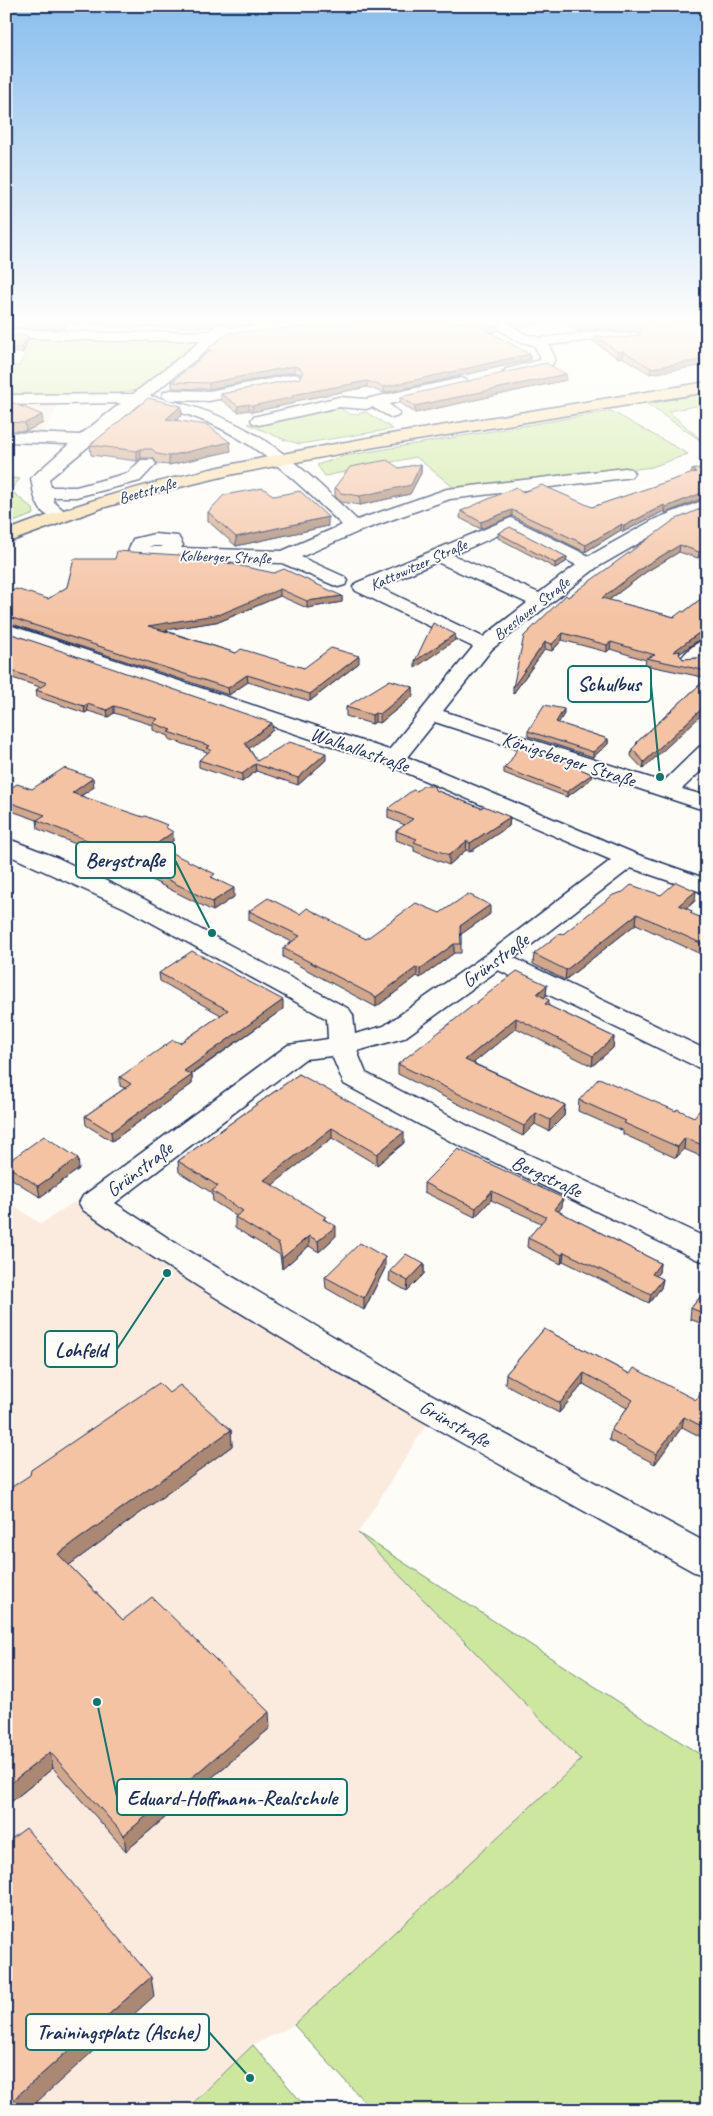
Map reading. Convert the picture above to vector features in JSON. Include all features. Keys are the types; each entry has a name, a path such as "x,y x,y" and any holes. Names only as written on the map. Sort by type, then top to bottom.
{"main road":[{"name":"Beetstraße","path":"6,538 61,516 170,484 280,459 507,421"}],"street":[{"path":"61,516 46,504 40,478 109,421"},
{"path":"219,421 232,426 257,441 280,459 354,527"},
{"path":"6,437 84,440"},
{"path":"42,492 76,492 134,477 147,464"},
{"name":"Kolberger Straße","path":"285,557 354,527 447,494 625,473"},
{"name":"Breslauer Straße","path":"394,759 485,645 540,600 589,564 661,523 707,504"},
{"name":"Kattowitzer Straße","path":"485,645 363,586 437,555 502,508 589,564"},
{"name":"Kolberger Straße","path":"165,554 285,557 338,581"},
{"path":"437,555 540,600"},
{"name":"Walhallastraße","path":"6,630 394,759 628,859 707,887"},
{"path":"690,660 707,645"},
{"name":"Königsberger Straße","path":"431,714 707,804"},
{"path":"667,790 707,752"},
{"name":"Bergstraße","path":"6,845 89,881 173,924 340,1015 342,1046 354,1078 462,1135 707,1251"},
{"name":"Grünstraße","path":"628,859 496,959 394,1032 342,1046 298,1051 94,1203 163,1250 415,1401 707,1561"},
{"path":"496,959 707,1061"}],"shaded area":[{"path":"6,421 50,421 43,436 6,435"},
{"path":"6,1200 41,1224 74,1202 428,1422 358,1533 582,1760 294,2025 253,2045 186,2110 6,2110"}],"green space":[{"path":"263,421 380,421 393,429 300,444 285,440 248,424"},
{"path":"553,421 628,421 688,454 652,467 458,491 416,457 325,476 317,465 344,456"},
{"path":"672,421 679,421 707,445"},
{"path":"6,477 20,479 10,490 33,509 34,514 6,525"},
{"path":"358,1533 707,1759 707,2110 372,2110 294,2025 581,1760"},
{"path":"253,2045 308,2110 186,2110"}],"building":[{"path":"6,421 30,421 25,423"},
{"path":"120,421 178,421 207,425 230,442 169,456 157,454 152,449 140,449 137,451 90,445"},
{"path":"387,460 399,468 421,464 411,485 360,496 341,493 335,487 350,467"},
{"path":"707,466 707,491 666,507 664,505 624,526 622,524 586,545 512,510 481,522 461,511 516,487 523,492 542,485 592,507 696,472 692,470"},
{"path":"263,488 274,496 300,491 328,517 236,537 208,512 224,495"},
{"path":"707,506 707,547 699,552 680,545 646,565 602,598 674,617 682,611 684,612 707,594 707,627 673,652 680,651 679,654 683,659 698,658 707,652 707,671 646,658 655,655 611,642 607,645 563,633 552,644 545,642 513,687 524,636 566,595 568,597 674,520"},
{"path":"510,527 567,557 555,563 498,533"},
{"path":"117,551 194,556 274,573 284,569 342,596 307,601 280,589 221,614 148,626 236,653 241,649 304,668 331,648 359,656 310,694 247,675 228,688 6,616 6,594 16,589 48,599 67,587 74,559 115,559"},
{"path":"433,623 455,634 415,661"},
{"path":"6,632 272,723 245,743 257,761 289,742 326,753 298,778 255,764 242,774 199,760 211,750 206,748 210,746 168,732 172,730 153,723 158,719 114,706 107,710 87,704 84,706 36,690 47,683 6,669"},
{"path":"707,678 707,704 644,762 632,749 637,742"},
{"path":"390,680 413,687 380,714 375,713 372,715 346,707"},
{"path":"544,705 564,709 556,722 608,739 593,752 528,731"},
{"path":"519,746 578,765 575,767 592,774 567,792 504,768"},
{"path":"64,768 93,778 72,793 143,817 145,816 167,825 165,827 173,832 155,845 215,874 211,877 234,888 212,902 113,852 90,843 92,842 37,820 45,815 6,801 6,791 17,784 32,789"},
{"path":"423,786 434,786 435,790 481,808 484,806 510,817 470,843 467,841 449,855 414,842 417,839 396,831 413,819 388,809 413,790 417,791"},
{"path":"676,882 696,891 679,905 692,911 690,913 707,920 707,946 637,914 566,970 534,954 613,895 623,892 631,885 661,895"},
{"path":"468,894 490,905 460,926 461,944 454,944 420,969 417,967 376,997 283,948 300,936 249,911 268,898 300,914 307,908 366,939 416,903 440,913"},
{"path":"192,951 283,1000 184,1071 192,1075 111,1132 85,1116 131,1084 120,1077 173,1040 180,1043 228,1010 159,973"},
{"path":"517,971 547,985 537,994 549,1000 545,1004 614,1037 593,1056 516,1018 465,1060 565,1105 550,1120 536,1113 524,1126 398,1064"},
{"path":"299,1074 404,1132 377,1154 332,1128 264,1180 326,1217 323,1219 336,1226 318,1241 309,1236 282,1258 279,1244 235,1217 243,1211 212,1191 218,1186 178,1161"},
{"path":"599,1078 694,1117 703,1106 707,1108 707,1147 685,1138 678,1147 579,1100"},
{"path":"44,1136 78,1158 38,1186 6,1165 6,1163"},
{"path":"458,1149 563,1198 554,1209 660,1263 652,1274 663,1279 651,1294 564,1252 562,1255 528,1238 546,1217 492,1191 476,1208 424,1183"},
{"path":"360,1243 385,1257 364,1298 325,1277"},
{"path":"406,1254 424,1264 408,1281 390,1271"},
{"path":"707,1289 707,1315 691,1308"},
{"path":"544,1329 630,1374 634,1368 696,1400 703,1391 707,1393 707,1429 684,1417 656,1454 611,1430 633,1400 584,1373 560,1403 506,1374"},
{"path":"159,1383 169,1393 180,1385 231,1430 58,1554 123,1620 152,1597 269,1712 124,1835 50,1752 6,1787 6,1491 30,1475 31,1470"},
{"path":"26,1828 151,1977 6,2106 6,1843"}],"place":[{"name":"Schulbus","path":"660,777"},
{"name":"Bergstraße","path":"212,933"},
{"name":"Lohfeld","path":"167,1273"},
{"name":"Eduard-Hoffmann-Realschule","path":"97,1702"},
{"name":"Trainingsplatz (Asche)","path":"250,2078"}]}
